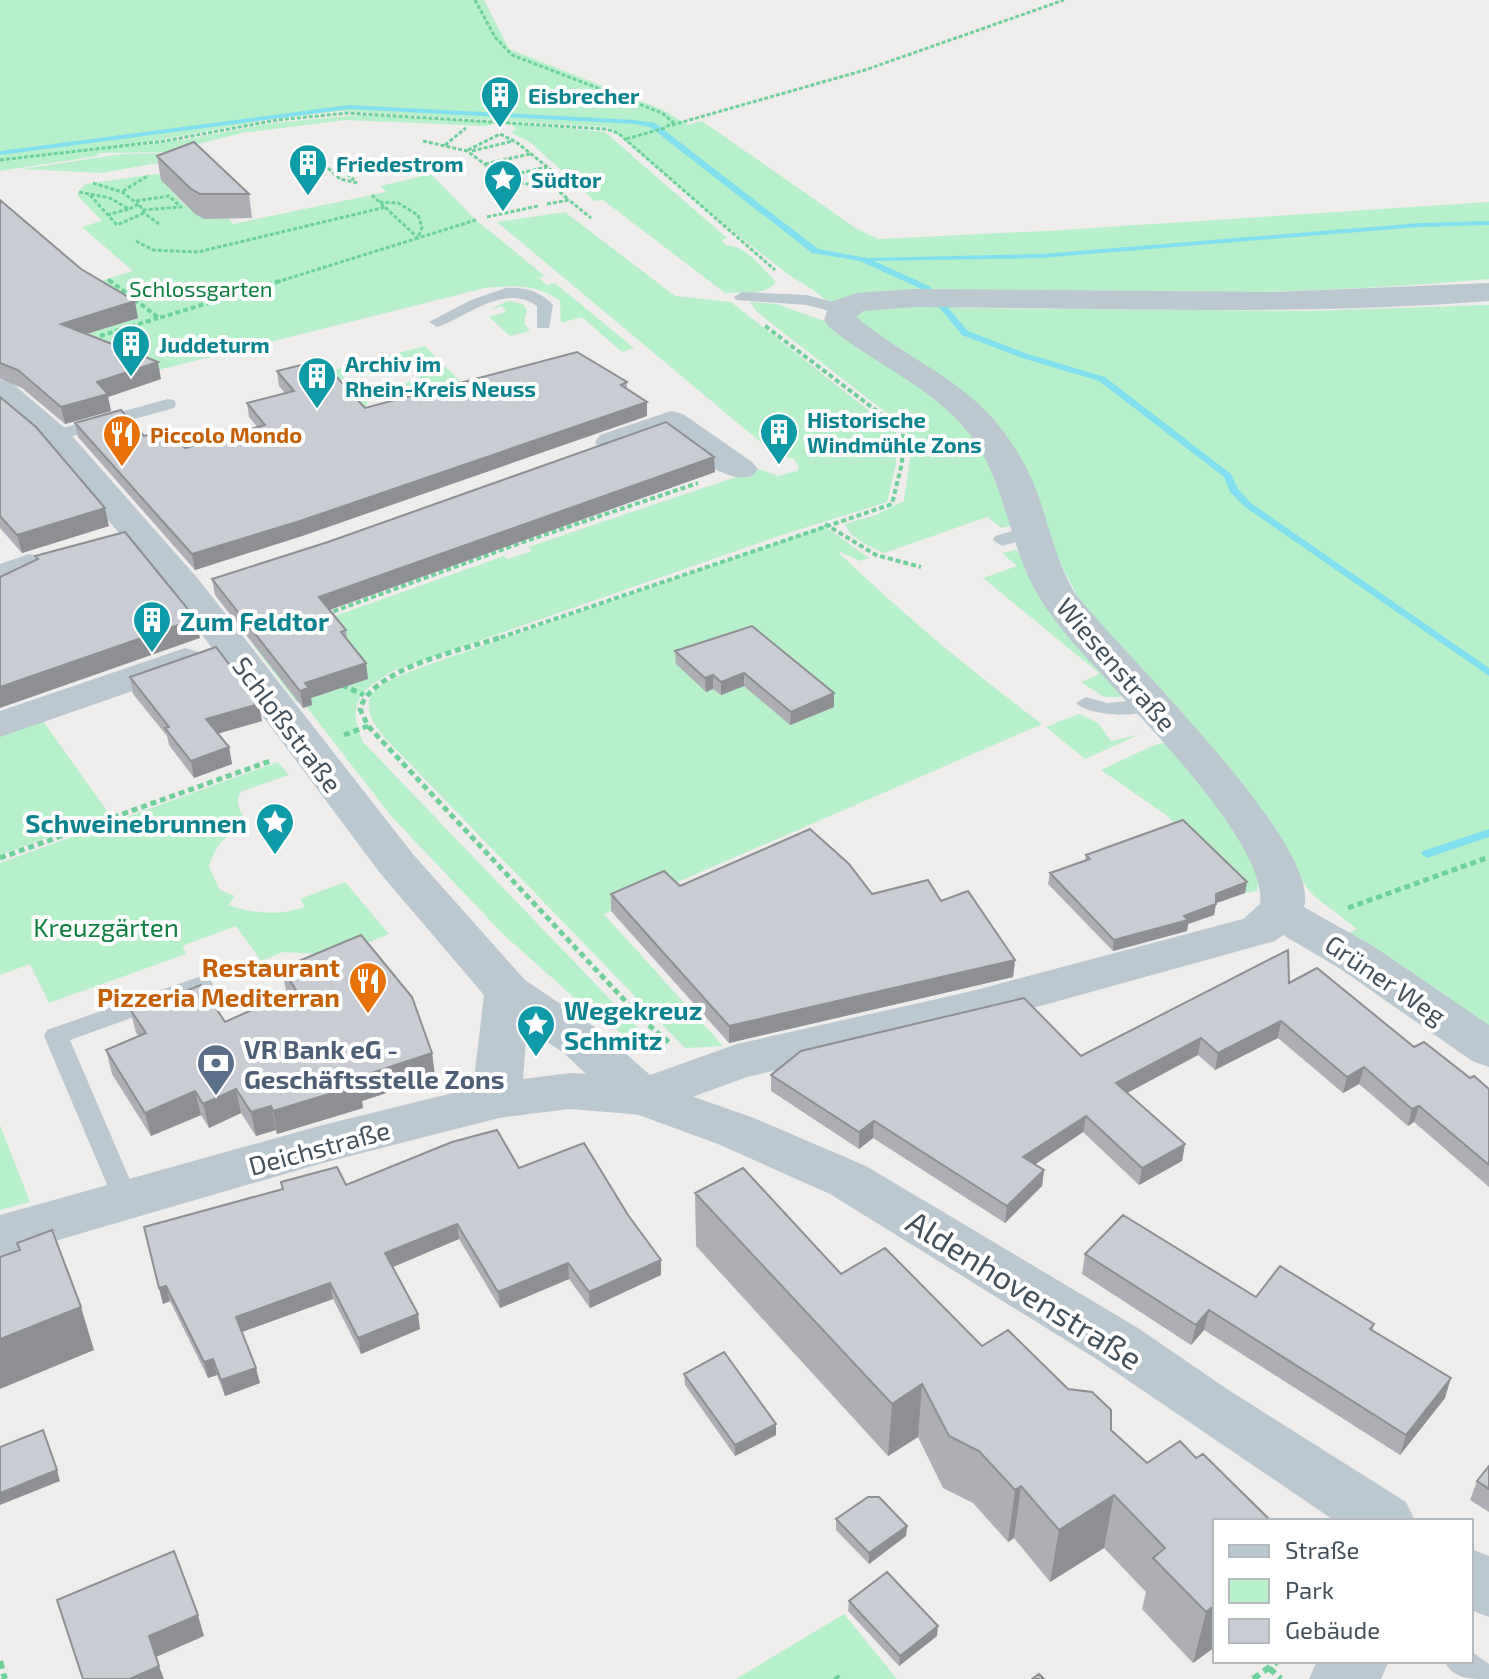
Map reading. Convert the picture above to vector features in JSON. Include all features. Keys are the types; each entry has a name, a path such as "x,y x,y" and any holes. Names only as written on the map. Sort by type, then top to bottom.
{"street":[{"path":"841,309 857,302 904,298 1318,300 1435,297 1489,292"},
{"name":"Wiesenstraße","path":"841,309 840,320 858,336 917,370 965,408 995,446 1019,491 1016,536 1074,623 1239,807 1271,858 1291,919"},
{"name":"Schloßstraße","path":"0,390 44,428 139,532 201,584 228,644 306,748 396,863 508,992 582,1042 643,1097"},
{"path":"578,454 671,421 740,469"},
{"path":"0,435 44,428"},
{"path":"98,544 139,532"},
{"path":"0,573 44,560"},
{"path":"0,725 228,644"},
{"path":"643,1097 737,1062 972,1008 1163,958 1291,919"},
{"name":"Grüner Weg","path":"1291,919 1356,957 1489,1049"},
{"path":"499,1100 495,1070 504,1034 508,992"},
{"name":"Deichstraße","path":"0,1236 319,1145 499,1100 570,1091 643,1097"},
{"name":"Aldenhovenstraße","path":"643,1097 736,1131 848,1180 1118,1344 1207,1406 1382,1519"},
{"path":"1341,1679 1355,1663"}],"lane":[{"path":"437,322 462,313 487,297 513,293 539,299 545,305 543,325"},
{"path":"742,297 807,300 841,309"},
{"path":"44,428 168,404"},
{"path":"1086,703 1106,709 1150,705"},
{"path":"126,1201 56,1036 201,984"},
{"path":"1463,1663 1484,1679"}],"path":[{"path":"475,0 495,37 512,55 662,113 672,119 672,125"},
{"path":"625,139 865,70 1064,0"},
{"path":"0,160 165,141 288,119 348,113 606,129 625,139 745,244"},
{"path":"445,146 466,128"},
{"path":"423,141 468,151 509,182 558,187 551,182 555,173 514,140 500,134 468,151"},
{"path":"468,151 514,140"},
{"path":"485,164 531,154"},
{"path":"328,168 340,179 358,183 338,166"},
{"path":"503,177 548,167"},
{"path":"122,192 149,175"},
{"path":"93,183 122,192 159,224"},
{"path":"554,187 591,218"},
{"path":"79,192 110,198 129,209"},
{"path":"89,194 109,217 117,225 143,212 181,207 169,196 138,203 129,209 109,217 101,220"},
{"path":"372,195 418,238"},
{"path":"547,204 569,200"},
{"path":"380,202 398,203 418,215 422,227 418,238"},
{"path":"487,217 538,206"},
{"path":"136,241 151,249 167,251 218,249 386,207"},
{"path":"100,336 476,220"},
{"path":"108,279 159,318"},
{"path":"707,1073 644,1021 368,726 360,709 364,695 395,673 825,524 892,504 902,463 903,431 762,324 744,308 742,297"},
{"path":"318,617 526,541 740,469"},
{"path":"825,524 876,555 921,567"},
{"path":"342,685 364,695"},
{"path":"356,731 368,726"},
{"path":"0,858 306,748"},
{"path":"1291,919 1489,857"},
{"path":"0,1661 5,1679"},
{"path":"1253,1679 1275,1663"},
{"path":"1269,1668 1281,1679"}],"green space":[{"path":"0,0 484,0 509,49 663,110 688,125 702,121 857,229 879,239 1489,202 1489,279 1287,291 949,296 958,308 1305,311 1489,305 1489,1035 1349,933 1357,929 1314,896 1083,607 1064,571 1019,466 816,292 789,275 711,214 609,127 341,111 272,119 120,147 183,140 273,123 360,115 504,122 605,132 727,238 722,240 725,245 747,253 776,282 758,292 725,293 603,200 595,201 530,142 511,133 516,129 513,125 345,120 241,133 166,152 100,153 97,156 0,171"},
{"path":"165,153 176,160 101,173 22,169 122,154"},
{"name":"Schlossgarten","path":"156,174 169,176 162,180 190,209 206,217 228,218 233,224 386,192 381,186 431,174 476,220 545,276 539,278 547,285 555,283 634,348 622,352 582,317 561,323 560,301 551,295 524,287 505,286 485,288 146,373 78,337 137,318 85,286 133,271 82,227 102,221 77,195 85,184"},
{"path":"565,212 675,296 731,302 896,432 896,464 887,502 785,534 395,670 365,691 356,707 363,742 656,1047 633,1041 588,1010 504,935 391,816 302,701 297,703 253,645 504,556 508,559 532,551 528,547 760,469 778,476 797,471 799,467 794,459 776,455 497,222"},
{"path":"508,301 523,304 527,310 524,323 530,331 510,336 489,317 506,312 502,306 490,309"},
{"path":"750,302 776,304 825,321 944,401 989,451 1012,525 1002,528 987,517 884,553 856,538 845,524 876,515 904,501 910,458 907,429 757,312"},
{"path":"425,346 441,363 357,376 347,368 341,369 344,379 335,381 341,385 359,386 350,396 368,402 364,410 322,373"},
{"path":"445,366 472,393 395,404 388,389"},
{"path":"824,526 869,558 860,561 836,550 885,596 962,662 1042,724 604,914 723,1046 685,1048 385,738 373,722 370,698 386,682 428,665"},
{"path":"1020,552 1124,693 1120,697 1104,697 1081,682 1100,674 983,578 1017,566 1002,553"},
{"path":"1079,714 1098,723 1111,741 1138,735 1085,759 1046,727"},
{"path":"40,717 110,815 0,855 0,731"},
{"path":"1170,741 1222,803 1260,875 1257,891 1245,893 1166,815 1101,770"},
{"name":"Kreuzgärten","path":"278,762 289,775 242,791 238,805 251,827 224,840 212,857 209,867 220,890 235,896 228,905 266,913 285,912 305,907 300,899 345,882 389,934 338,955 283,952 261,961 236,926 182,946 186,954 49,1003 30,964 0,975 0,863"},
{"path":"0,1125 30,1202 0,1210"},
{"path":"844,1614 897,1679 736,1679"}],"building":[{"path":"194,142 249,194 200,194 157,156"},
{"path":"0,200 81,269 135,301 61,324 158,362 97,382 108,394 61,407 18,370 0,363"},
{"path":"577,352 627,382 621,385 647,402 300,521 192,554 75,423 121,410 144,436 168,430 185,448 265,425 247,403 294,391 277,371 321,360 365,408"},
{"path":"0,397 36,427 105,508 17,535 0,516"},
{"path":"666,422 714,457 319,597 346,630 341,632 366,663 305,683 309,688 300,691 212,579 328,542"},
{"path":"125,532 196,619 0,687 0,577 38,559 35,556"},
{"path":"752,626 834,693 791,712 744,673 721,682 713,675 705,678 675,651"},
{"path":"216,647 259,704 206,719 229,747 191,761 130,677"},
{"path":"1183,820 1247,882 1216,894 1216,904 1184,916 1188,920 1114,940 1050,873 1090,859 1086,855"},
{"path":"810,829 849,864 872,894 928,880 941,901 968,891 1015,960 729,1026 611,894 664,871 680,886"},
{"path":"361,935 412,997 432,1053 356,1078 359,1085 273,1111 271,1106 251,1112 236,1089 203,1104 195,1091 145,1113 106,1050 146,1033 130,1009 166,994 168,998 201,985 225,1022 296,990 282,968"},
{"path":"1288,950 1289,983 1317,968 1414,1047 1424,1042 1489,1089 1489,1165 1419,1106 1412,1109 1364,1067 1347,1077 1281,1021 1218,1053 1201,1038 1116,1083 1185,1144 1142,1168 1086,1116 1023,1157 1044,1170 1007,1206 874,1121 859,1132 771,1075 801,1051 1024,998 1081,1056"},
{"path":"497,1130 519,1168 584,1143 628,1215 661,1260 589,1292 568,1263 498,1292 457,1224 385,1253 418,1314 358,1338 330,1283 236,1317 256,1368 221,1380 213,1359 204,1362 166,1286 159,1288 144,1227 283,1189 281,1182 337,1167 346,1185 452,1142"},
{"path":"743,1168 841,1274 885,1248 982,1346 1008,1330 1068,1389 1092,1392 1111,1410 1111,1430 1147,1463 1180,1441 1196,1458 1203,1454 1269,1519 1213,1519 1213,1607 1206,1612 1153,1558 1165,1548 1114,1495 1059,1530 1021,1486 1015,1490 979,1451 949,1436 922,1384 892,1404 695,1193"},
{"path":"1123,1215 1256,1297 1280,1266 1374,1324 1370,1329 1451,1378 1406,1435 1209,1310 1196,1325 1085,1254"},
{"path":"52,1230 81,1307 0,1339 0,1257 20,1250 17,1243"},
{"path":"724,1352 776,1424 735,1445 684,1374"},
{"path":"43,1430 57,1470 0,1493 0,1447"},
{"path":"1489,1466 1489,1489 1477,1481"},
{"path":"868,1497 879,1497 907,1526 869,1553 836,1519"},
{"path":"174,1551 198,1615 149,1636 159,1666 130,1679 83,1679 57,1600"},
{"path":"887,1572 938,1626 900,1656 849,1601"}],"waterway":[{"path":"0,153 349,107 634,122 652,125 815,251 862,259 928,289"},
{"path":"870,259 1041,256 1420,225 1489,223"},
{"path":"942,306 965,333 1025,356 1102,379 1228,476 1233,490 1248,505 1489,673"},
{"path":"1427,854 1489,833"}],"place":[{"name":"Eisbrecher","path":"500,129"},
{"name":"Friedestrom","path":"308,197"},
{"name":"Südtor","path":"503,213"},
{"name":"Juddeturm","path":"131,378"},
{"name":"Archiv im Rhein-Kreis Neuss","path":"317,410"},
{"name":"Historische Windmühle Zons","path":"779,466"},
{"name":"Piccolo Mondo","path":"122,468"},
{"name":"Zum Feldtor","path":"152,654"},
{"name":"Schweinebrunnen","path":"275,856"},
{"name":"Restaurant Pizzeria Mediterran","path":"368,1015"},
{"name":"Wegekreuz Schmitz","path":"536,1058"},
{"name":"VR Bank eG - Geschäftsstelle Zons","path":"216,1097"}]}
